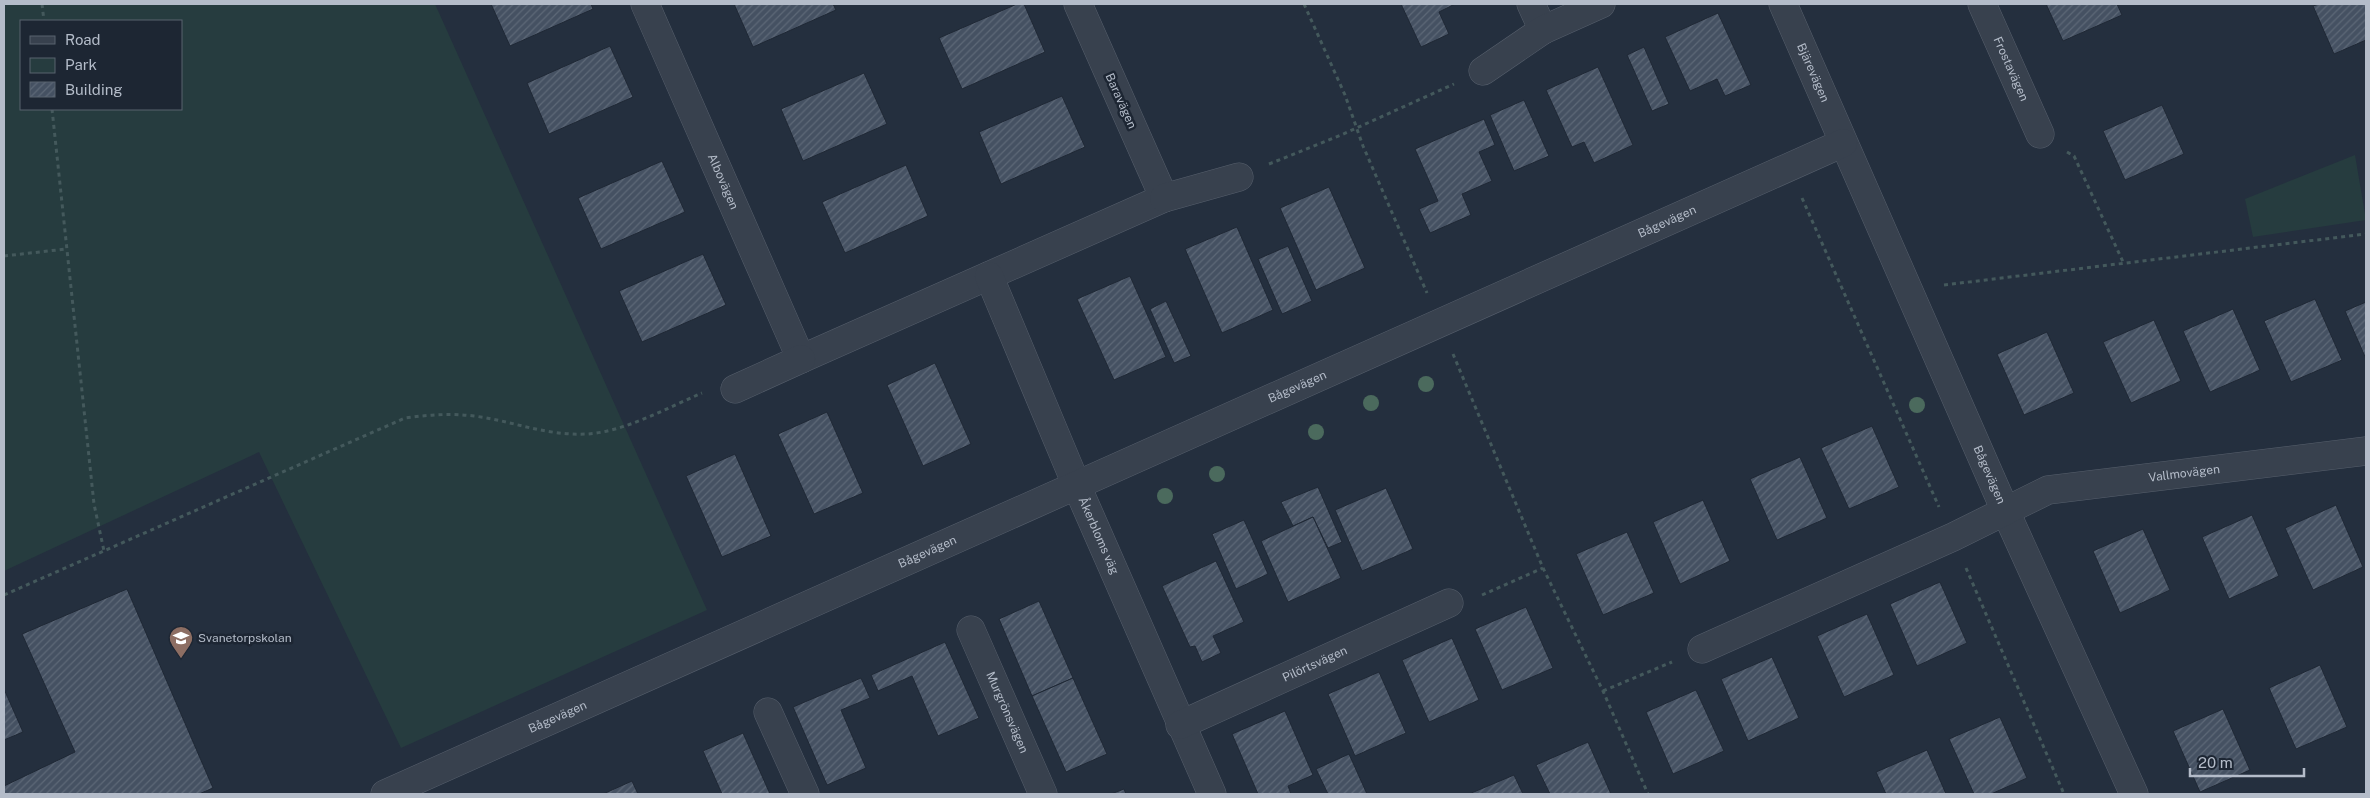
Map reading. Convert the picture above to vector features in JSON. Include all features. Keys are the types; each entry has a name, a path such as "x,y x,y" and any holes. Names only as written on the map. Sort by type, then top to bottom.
{"street":[{"name":"Albovägen","path":"645,4 802,359"},
{"name":"Baravägen","path":"1078,4 1164,198"},
{"path":"1531,4 1543,30"},
{"path":"1483,71 1543,30 1601,4"},
{"name":"Bjärevägen","path":"1783,4 1843,143"},
{"name":"Frostavägen","path":"1982,4 2040,134"},
{"name":"Bågevägen","path":"385,794 1843,143 2005,510 2134,794"},
{"path":"735,389 1164,198 1239,177"},
{"name":"Åkerbloms väg","path":"989,276 1076,484 1180,725 1212,794"},
{"name":"Vallmovägen","path":"2005,510 2048,490 2366,451"},
{"name":"Bågevägen","path":"1702,649 1952,537 2005,510"},
{"name":"Pilörtsvägen","path":"1180,725 1449,603"},
{"name":"Murgrönsvägen","path":"971,630 1043,794"},
{"path":"768,712 805,794"}],"path":[{"path":"42,4 44,20"},
{"path":"1304,4 1345,95 1543,568 1603,691 1648,794"},
{"path":"1239,177 1483,71"},
{"path":"52,110 94,504 104,551"},
{"path":"2040,134 2074,156 2124,264"},
{"path":"1788,168 2064,794"},
{"path":"1909,289 2366,234"},
{"path":"4,256 66,249"},
{"path":"4,595 405,418 441,414 475,416 548,433 588,434 619,428 703,393 735,389"},
{"path":"1449,603 1488,594 1543,568"},
{"path":"1603,691 1702,649"}],"green space":[{"path":"4,4 435,4 707,610 401,748 259,452 4,571"},
{"path":"2355,155 2366,220 2253,237 2245,199"}],"building":[{"path":"491,4 591,4 593,9 510,46"},
{"path":"734,4 833,4 836,10 753,47"},
{"path":"1017,4 1024,4 1045,52 962,89 939,38"},
{"path":"1401,4 1455,4 1439,12 1449,34 1421,47"},
{"path":"2046,4 2117,4 2122,15 2063,41"},
{"path":"2319,4 2366,4 2366,40 2334,54 2313,6"},
{"path":"1718,13 1751,85 1725,96 1717,79 1690,91 1665,37"},
{"path":"610,46 633,97 549,134 527,83"},
{"path":"1644,47 1669,104 1652,111 1627,55"},
{"path":"1598,67 1633,145 1594,163 1584,142 1572,147 1546,90"},
{"path":"864,73 887,124 803,161 781,109"},
{"path":"1062,96 1085,147 1001,184 979,132"},
{"path":"1524,100 1549,156 1514,171 1490,115"},
{"path":"2162,105 2184,154 2125,180 2103,131"},
{"path":"1484,119 1495,145 1479,152 1492,181 1462,194 1471,215 1430,233 1419,209 1438,201 1415,149"},
{"path":"662,161 685,212 601,249 578,198"},
{"path":"906,165 928,216 845,253 822,202"},
{"path":"1329,187 1365,268 1316,290 1280,208"},
{"path":"1237,227 1273,310 1222,333 1185,249"},
{"path":"1288,246 1312,301 1282,314 1258,259"},
{"path":"703,254 726,305 642,342 619,291"},
{"path":"1130,276 1166,357 1114,380 1077,299"},
{"path":"2315,299 2342,360 2291,382 2264,321"},
{"path":"1166,301 1191,356 1174,363 1150,309"},
{"path":"2366,302 2366,359 2345,311"},
{"path":"2233,309 2260,370 2210,392 2183,331"},
{"path":"2154,320 2181,381 2131,403 2103,342"},
{"path":"2047,332 2074,393 2024,415 1997,354"},
{"path":"935,363 971,444 923,466 887,385"},
{"path":"827,412 863,493 814,514 778,434"},
{"path":"1872,426 1899,487 1849,509 1821,448"},
{"path":"735,454 771,536 722,557 686,476"},
{"path":"1800,457 1827,518 1777,540 1750,479"},
{"path":"1318,487 1342,542 1328,548 1313,517 1293,526 1281,502"},
{"path":"1386,488 1413,549 1362,571 1335,510"},
{"path":"1703,500 1730,561 1680,584 1653,522"},
{"path":"2336,505 2363,567 2313,590 2285,528"},
{"path":"2252,515 2279,576 2229,599 2202,537"},
{"path":"1313,517 1341,578 1288,602 1261,541"},
{"path":"1244,520 1268,574 1236,589 1212,534"},
{"path":"2143,529 2170,590 2120,613 2093,551"},
{"path":"1627,532 1654,593 1603,615 1576,554"},
{"path":"1216,561 1244,622 1213,636 1221,653 1202,662 1195,646 1190,647 1162,586"},
{"path":"1940,582 1967,643 1917,666 1890,604"},
{"path":"127,589 213,788 199,794 4,794 4,786 75,752 22,634"},
{"path":"1039,601 1073,678 1032,696 999,619"},
{"path":"1526,607 1553,668 1502,690 1475,629"},
{"path":"1867,614 1894,675 1844,697 1817,636"},
{"path":"1452,638 1479,700 1429,722 1402,660"},
{"path":"945,642 979,718 938,736 912,676 878,691 871,675"},
{"path":"1772,657 1799,718 1748,741 1721,679"},
{"path":"2320,665 2347,727 2296,749 2269,688"},
{"path":"1379,672 1406,733 1355,756 1328,694"},
{"path":"861,678 870,698 841,710 866,768 827,785 793,707"},
{"path":"1073,678 1107,754 1066,772 1032,696"},
{"path":"4,689 23,732 4,740"},
{"path":"1696,690 1724,751 1673,774 1646,712"},
{"path":"2223,709 2250,770 2200,792 2173,731"},
{"path":"1285,711 1313,775 1288,786 1291,794 1258,794 1232,734"},
{"path":"2000,717 2027,778 1991,794 1974,794 1949,739"},
{"path":"743,733 770,794 722,794 703,751"},
{"path":"1588,742 1611,794 1550,794 1536,765"},
{"path":"1927,750 1946,794 1886,794 1876,772"},
{"path":"1349,754 1367,794 1328,794 1316,769"},
{"path":"1514,775 1523,794 1469,794"},
{"path":"632,781 638,794 603,794"},
{"path":"1124,789 1126,794 1111,794"}],"place":[{"name":"Svanetorpskolan","path":"181,659"}]}
